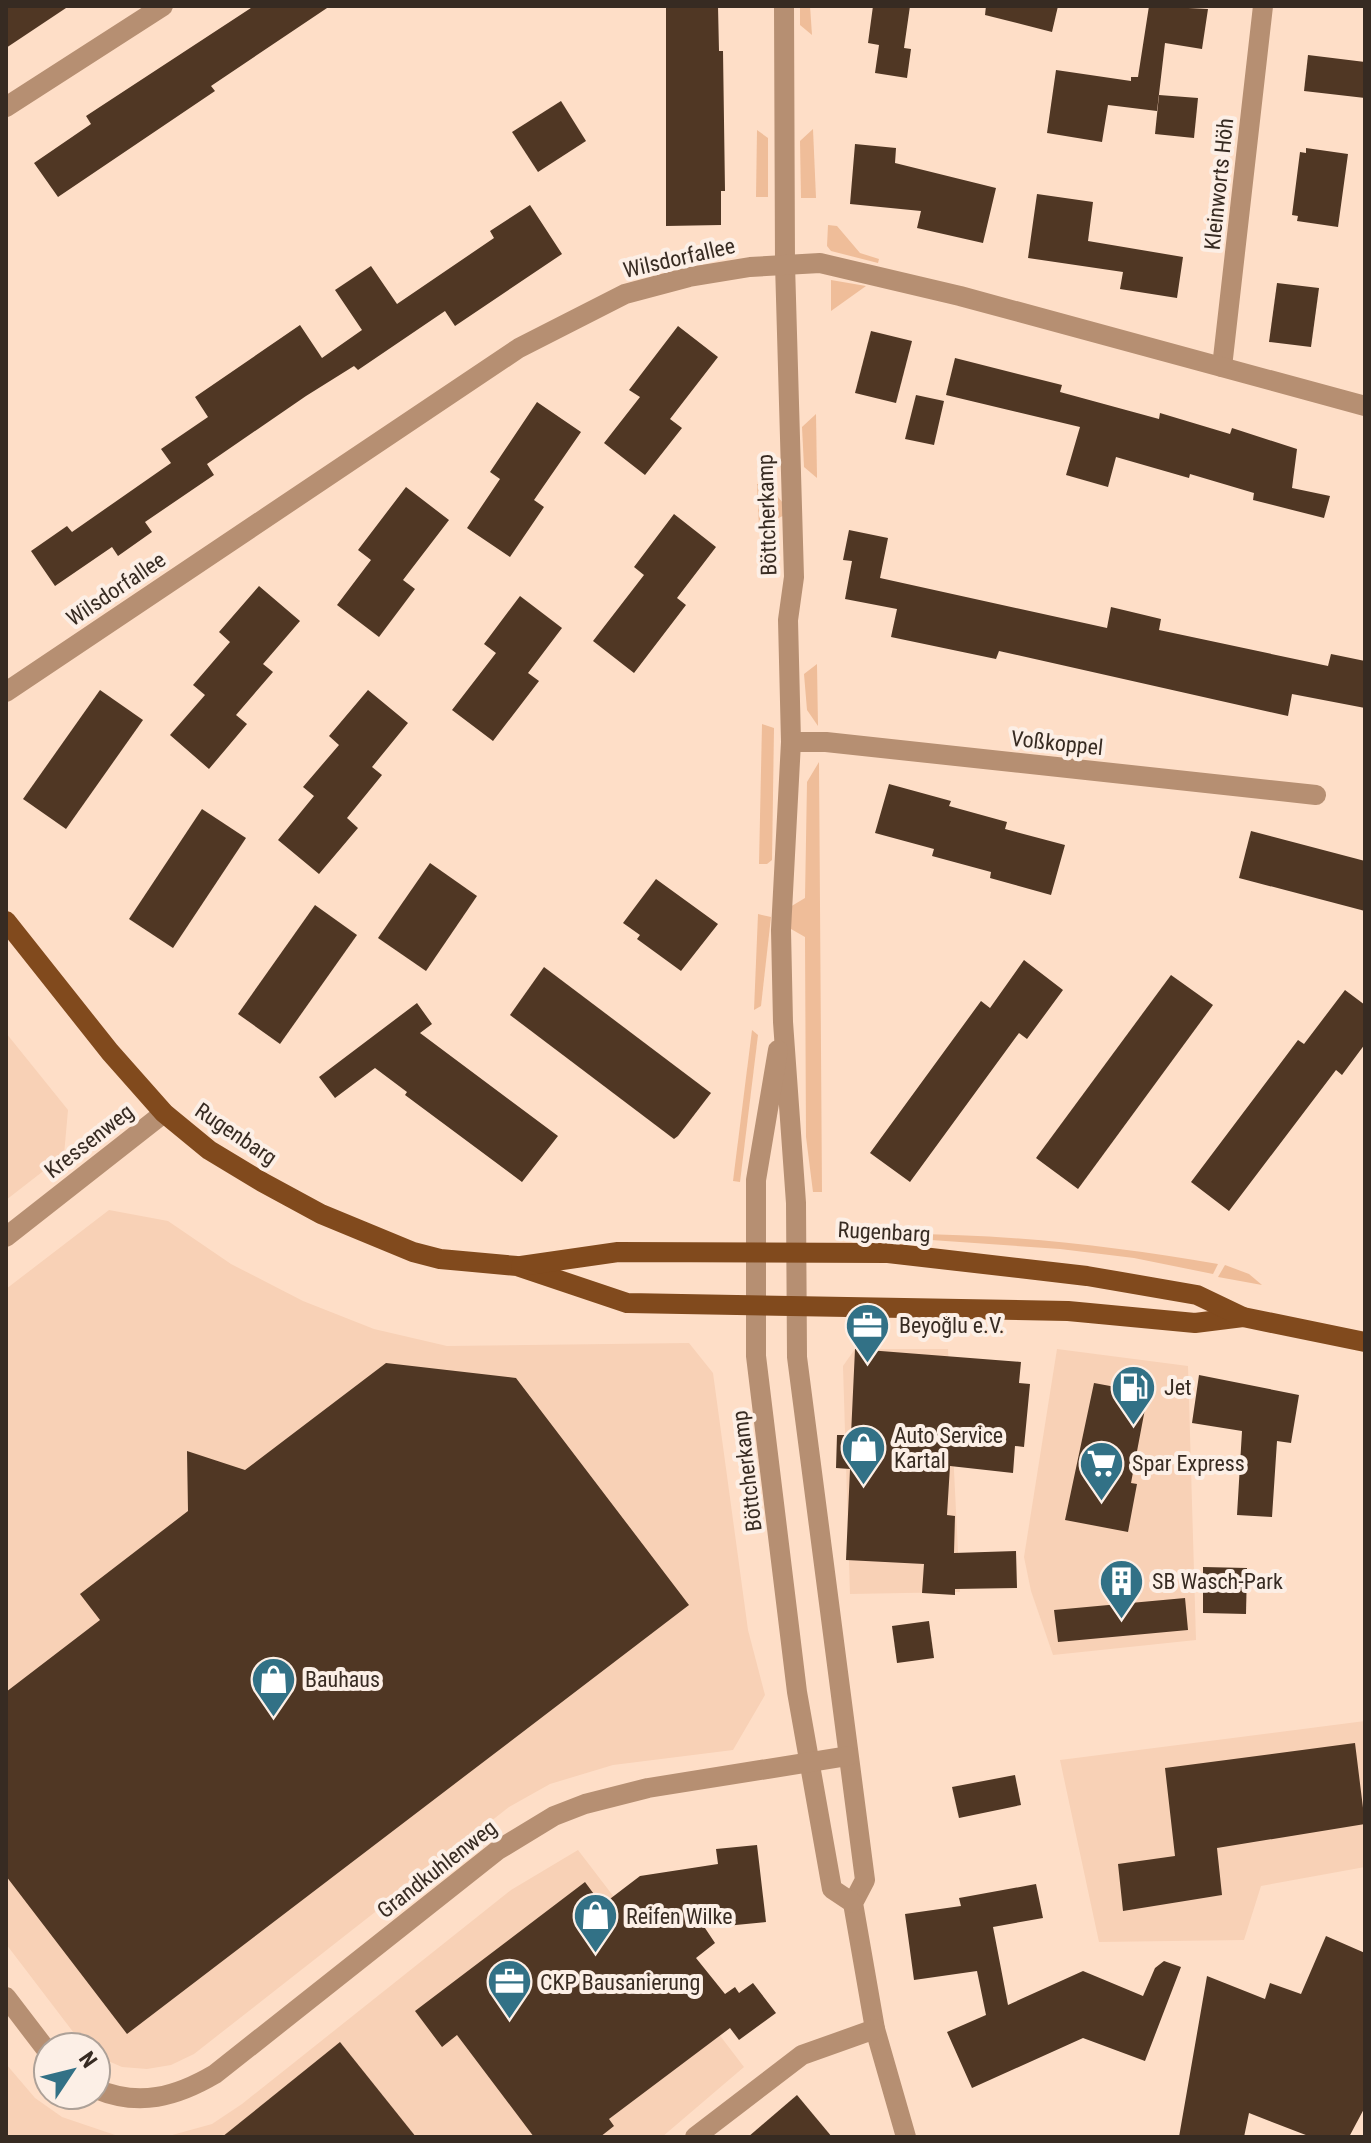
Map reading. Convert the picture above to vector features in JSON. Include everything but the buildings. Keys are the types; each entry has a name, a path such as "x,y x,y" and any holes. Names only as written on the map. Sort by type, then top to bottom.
{"main road":[{"name":"Rugenbarg","path":"6,921 110,1052 164,1113 236,1167 362,1233 440,1259 517,1266 618,1252 754,1255 888,1253 1087,1276 1197,1295 1243,1317 1365,1342"},
{"name":"Rugenbarg","path":"517,1266 627,1303 1068,1311 1195,1323 1243,1317"}],"street":[{"path":"6,107 163,6"},
{"name":"Böttcherkamp","path":"784,6 785,264 794,577 788,620 791,742 781,930 783,1022 793,1132 797,1357 865,1880 853,1903 875,2029 906,2137"},
{"name":"Kleinworts Höh","path":"1222,367 1263,6"},
{"name":"Wilsdorfallee","path":"6,692 506,357 570,319 638,290 704,275 785,264 820,263 904,282 1365,406"},
{"name":"Voßkoppel","path":"791,742 842,744 1316,795"},
{"name":"Böttcherkamp","path":"783,1022 756,1180 756,1356 797,1692 832,1889 853,1903"},
{"name":"Kressenweg","path":"6,1237 164,1113"},
{"name":"Grandkuhlenweg","path":"112,2094 128,2099 157,2099 187,2090 215,2074 498,1850 554,1816 585,1804 648,1788 848,1756"},
{"path":"6,1997 32,2031"},
{"path":"695,2137 802,2055 875,2029"}],"shaded area":[{"path":"800,6 810,6 812,35 800,25"},
{"path":"813,129 816,198 801,198 800,141"},
{"path":"757,130 768,138 768,197 756,197"},
{"path":"828,225 837,226 860,253 879,259 878,263 831,251 827,246"},
{"path":"831,280 866,286 831,311"},
{"path":"816,414 817,478 804,467 802,427"},
{"path":"757,484 767,484 783,503 785,515 759,527"},
{"path":"817,664 818,726 807,710 804,674"},
{"path":"762,724 774,728 772,860 767,864 759,864"},
{"path":"819,762 822,1192 813,1192 806,1137 805,937 791,929 790,907 805,898 807,782"},
{"path":"758,914 771,917 761,1006 754,1010"},
{"path":"752,1030 758,1035 740,1182 733,1181"},
{"path":"6,1033 68,1110 64,1155 6,1200"},
{"path":"109,1210 168,1221 231,1264 303,1301 374,1329 447,1346 689,1343 713,1373 748,1630 765,1695 733,1750 613,1765 550,1784 509,1807 194,2054 171,2065 147,2069 122,2067 112,2063 112,2031 72,2031 6,1944 6,1289"},
{"path":"902,1234 1061,1242 1218,1264 1213,1274 1134,1258 1060,1249 902,1238"},
{"path":"1225,1265 1249,1274 1262,1285 1218,1277"},
{"path":"855,1349 948,1349 960,1592 850,1594 843,1366"},
{"path":"1057,1349 1188,1366 1196,1640 1053,1655 1031,1591 1024,1557"},
{"path":"1365,1721 1365,1867 1261,1886 1244,1940 1099,1942 1060,1760"},
{"path":"578,1850 744,2067 662,2137 165,2137 212,2124 242,2104 511,1890"},
{"path":"6,2064 32,2094 32,2111 53,2111 62,2117 121,2137 6,2137"}],"place":[{"name":"Beyoğlu e.V.","path":"868,1364"},
{"name":"Jet","path":"1133,1426"},
{"name":"Auto Service Kartal","path":"863,1487"},
{"name":"Spar Express","path":"1101,1502"},
{"name":"SB Wasch-Park","path":"1121,1620"},
{"name":"Bauhaus","path":"274,1718"},
{"name":"Reifen Wilke","path":"595,1955"},
{"name":"CKP Bausanierung","path":"509,2021"}]}
